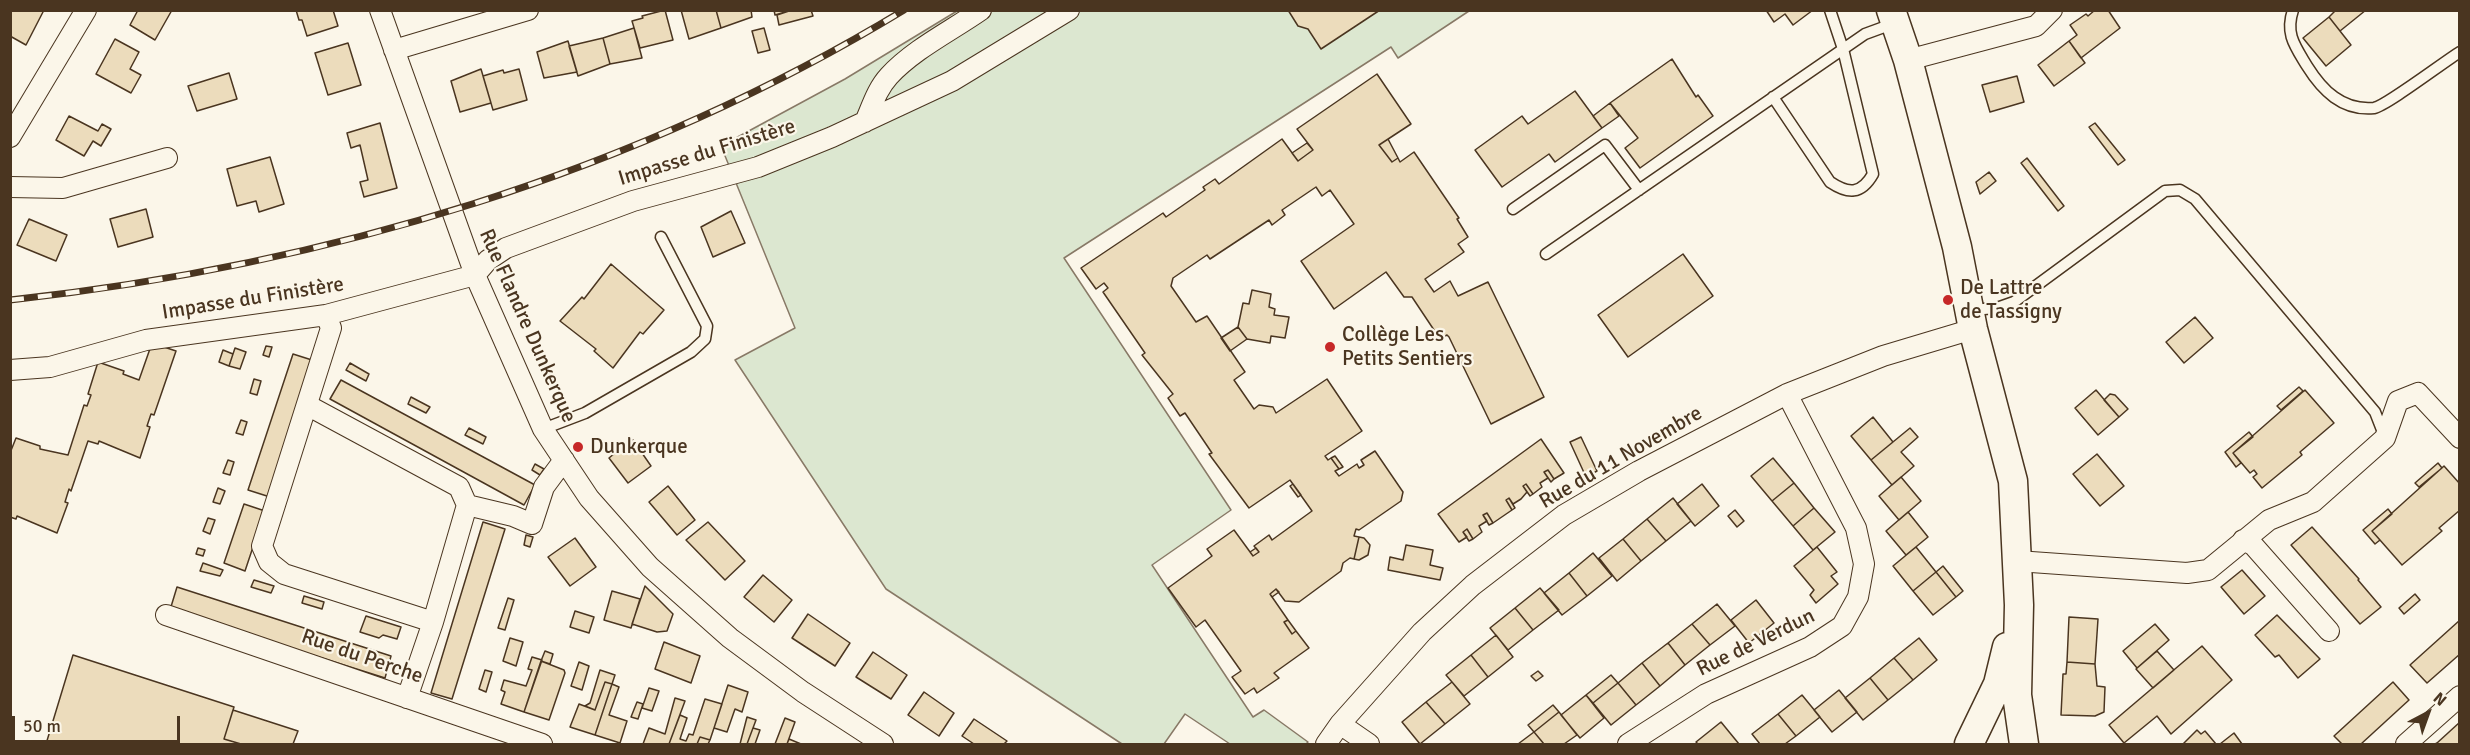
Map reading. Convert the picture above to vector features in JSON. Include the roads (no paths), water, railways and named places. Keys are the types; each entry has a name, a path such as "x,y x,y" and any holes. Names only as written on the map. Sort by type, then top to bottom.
{"street":[{"path":"10,137 86,10"},
{"name":"Rue Flandre Dunkerque","path":"380,10 475,275 543,429 589,498 659,575 730,638 803,692 883,744"},
{"path":"394,50 528,10"},
{"path":"866,122 875,97 889,76 914,55 981,10"},
{"name":"Impasse du Finistère","path":"10,370 50,367 147,340 326,315 475,275 488,260 506,248 633,201 759,167 866,122 952,81 1069,10"},
{"path":"1908,60 2036,26 2052,10"},
{"path":"1893,16 1908,60 1957,247 1971,319 2013,481 2019,605 2017,694 2024,744"},
{"path":"10,187 63,188 167,158"},
{"path":"326,315 331,328 262,546 269,562 284,574 434,622"},
{"name":"Rue du 11 Novembre","path":"1326,744 1340,724 1422,632 1473,585 1564,515 1639,471 1787,394 1971,319"},
{"path":"2017,561 2187,573 2208,570 2269,520 2313,502 2385,438 2398,401 2418,393 2460,438"},
{"name":"Rue de Verdun","path":"1628,744 1706,694 1810,647 1842,626 1858,597 1864,564 1856,528 1787,394"},
{"path":"307,405 459,487 467,505 434,622 407,698"},
{"path":"467,505 513,516 531,524 544,487 564,460"},
{"path":"2244,540 2253,545 2329,631"},
{"path":"1969,744 1998,684 2019,605"},
{"name":"Rue du Perche","path":"166,615 407,698 488,736 542,744"},
{"path":"2406,744 2460,696"},
{"path":"1340,724 1369,744"}],"lane":[{"path":"1773,97 1830,182 1844,191 1857,190 1868,183 1873,174 1843,49 1830,10"},
{"path":"2293,10 2288,24 2294,46 2321,88 2356,106 2376,108 2460,52"},
{"path":"1546,254 1893,16"},
{"path":"1513,209 1605,145 1639,190"},
{"path":"1971,319 2014,302 2165,190 2180,190 2195,199 2375,412 2385,438"},
{"path":"543,429 585,413 691,352 705,339 707,326 661,237"}],"railway":[{"path":"10,300 127,285 244,263 359,237 473,204 585,165 694,120 801,68 904,10"}],"place":[{"name":"De Lattre de Tassigny","path":"1948,300"},
{"name":"Collège Les Petits Sentiers","path":"1330,347"},
{"name":"Dunkerque","path":"578,447"}]}
